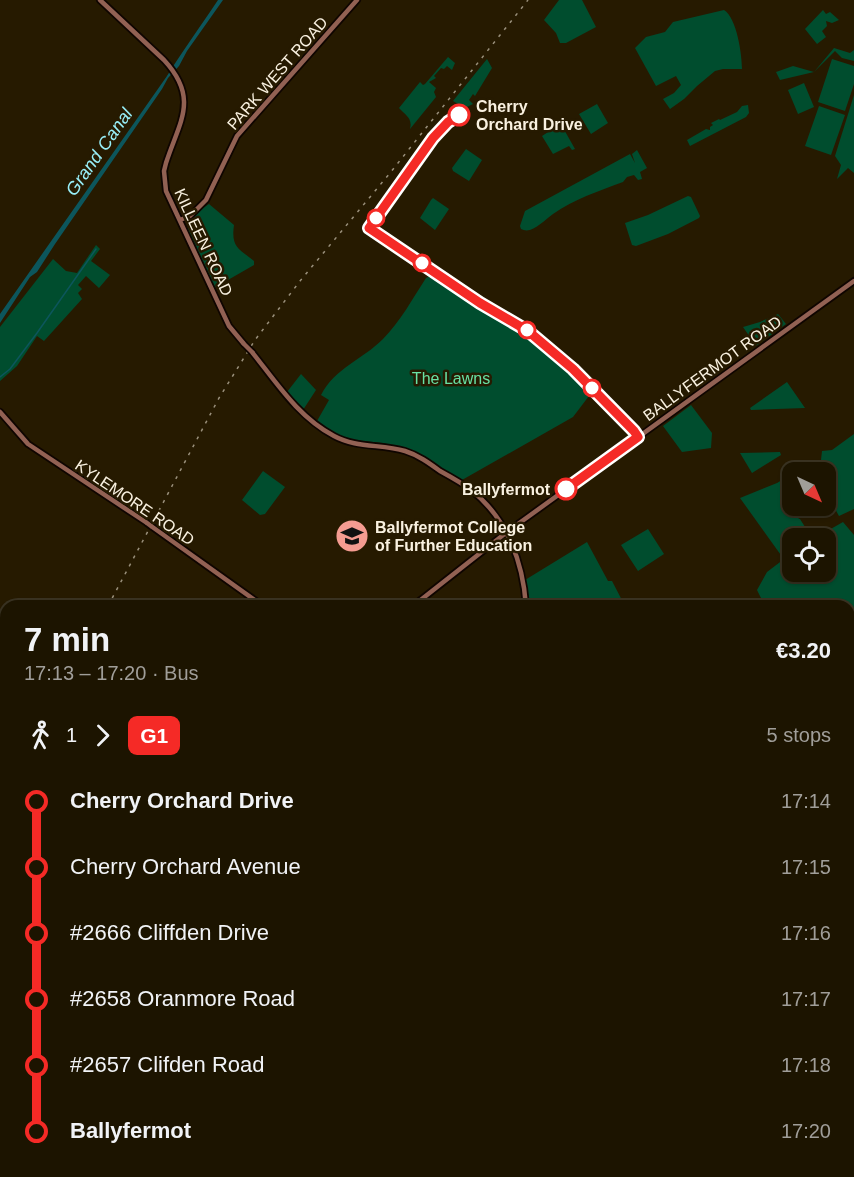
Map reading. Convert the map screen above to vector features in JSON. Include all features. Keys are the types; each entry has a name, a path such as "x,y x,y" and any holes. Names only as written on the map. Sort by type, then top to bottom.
{"street":[{"name":"KILLEEN ROAD","path":"100,0 169,65 175,74 184,100 183,116 164,171 166,191 229,326 303,414 318,426 351,443 405,451 472,491 507,532 517,556 525,600"},
{"name":"PARK WEST ROAD","path":"180,220 190,216 206,200 237,136 357,0"},
{"path":"184,230 190,216"},
{"name":"BALLYFERMOT ROAD","path":"421,600 507,532 854,280"},
{"name":"KYLEMORE ROAD","path":"0,412 28,444 147,523 254,600"}],"green space":[{"path":"559,0 582,0 596,27 566,43 560,43 556,33 544,20"},
{"path":"724,10 729,14 735,28 740,46 742,69 715,71 670,109 663,99 674,93 681,85 676,76 656,86 635,48 646,37 665,32 673,22"},
{"path":"823,10 826,14 830,12 839,20 832,23 826,21 827,26 822,31 826,37 817,44 805,29"},
{"path":"834,48 850,53 854,50 854,61 842,58 835,51 814,72"},
{"path":"448,57 455,63 452,70 447,66 444,69 441,68 434,76 436,78 429,82 436,88 434,92 436,97 410,129 409,119 399,108 420,82 425,84"},
{"path":"487,59 492,68 475,96 473,94 469,100 473,104 465,108 453,101"},
{"path":"832,59 854,66 854,84 845,111 818,102"},
{"path":"793,66 814,72 780,80 776,72"},
{"path":"804,83 814,107 798,114 788,90"},
{"path":"854,95 854,173 848,168 837,179 841,165 835,156"},
{"path":"597,104 608,123 591,134 579,114"},
{"path":"748,105 749,113 746,117 690,146 687,140 706,129 710,130 713,125 711,123"},
{"path":"819,106 845,115 831,155 805,146"},
{"path":"559,125 562,126 575,149 572,150 569,146 553,154 542,136"},
{"path":"466,149 482,160 469,181 452,168"},
{"path":"637,150 647,168 640,172 642,179 638,180 634,175 627,177 623,182 569,204 534,228 521,229 525,211 630,154 635,163 632,154"},
{"path":"688,196 691,197 699,218 668,234 636,246 632,245 625,223"},
{"path":"433,198 449,209 435,230 420,218"},
{"path":"209,204 234,225 235,243 254,261 254,265 214,288 194,247 188,225 200,210"},
{"path":"96,245 100,249 91,261 110,275 99,288 86,276 78,285 82,289 78,293 82,299 44,341 37,336 17,366 0,381 0,327 53,259 66,271 77,273"},
{"name":"The Lawns","path":"434,274 454,290 534,339 592,392 573,417 462,480 413,451 383,443 352,440 338,436 317,421 329,400 321,395 327,386 341,371 383,339 401,318 426,278"},
{"path":"778,314 786,324 756,346 743,327"},
{"path":"301,374 316,390 303,410 287,392"},
{"path":"787,382 805,408 751,410 750,408"},
{"path":"691,405 712,433 711,448 682,452 663,426"},
{"path":"854,434 854,509 839,516 836,511 836,462 814,462 821,460 822,451 832,450"},
{"path":"780,452 781,455 752,473 740,453"},
{"path":"263,471 285,487 265,514 260,515 242,500"},
{"path":"782,480 782,516 803,516 798,519 806,528 782,528 782,557 740,498"},
{"path":"843,522 854,535 854,600 762,600 757,590 767,572 782,561 782,582 836,582 836,528 832,528"},
{"path":"648,529 664,554 638,571 621,545"},
{"path":"587,542 608,581 612,581 622,600 530,600 525,580"}],"water":[{"path":"218,0 223,0 0,323 0,314"}],"waterway":[{"path":"0,377 10,369 96,249"}],"railway":[{"path":"111,600 219,398 255,340 300,281 390,173 528,0"}],"bus line":[{"name":"G1","path":"459,115 448,122 433,138 369,228 480,303 528,331 573,369 634,431 638,437 566,489"}],"place":[{"name":"Cherry Orchard Drive","path":"459,115"},
{"name":"Ballyfermot","path":"566,489"},
{"name":"Ballyfermot College of Further Education","path":"352,536"}],"water label":[{"name":"Grand Canal","path":"99,152"}]}
